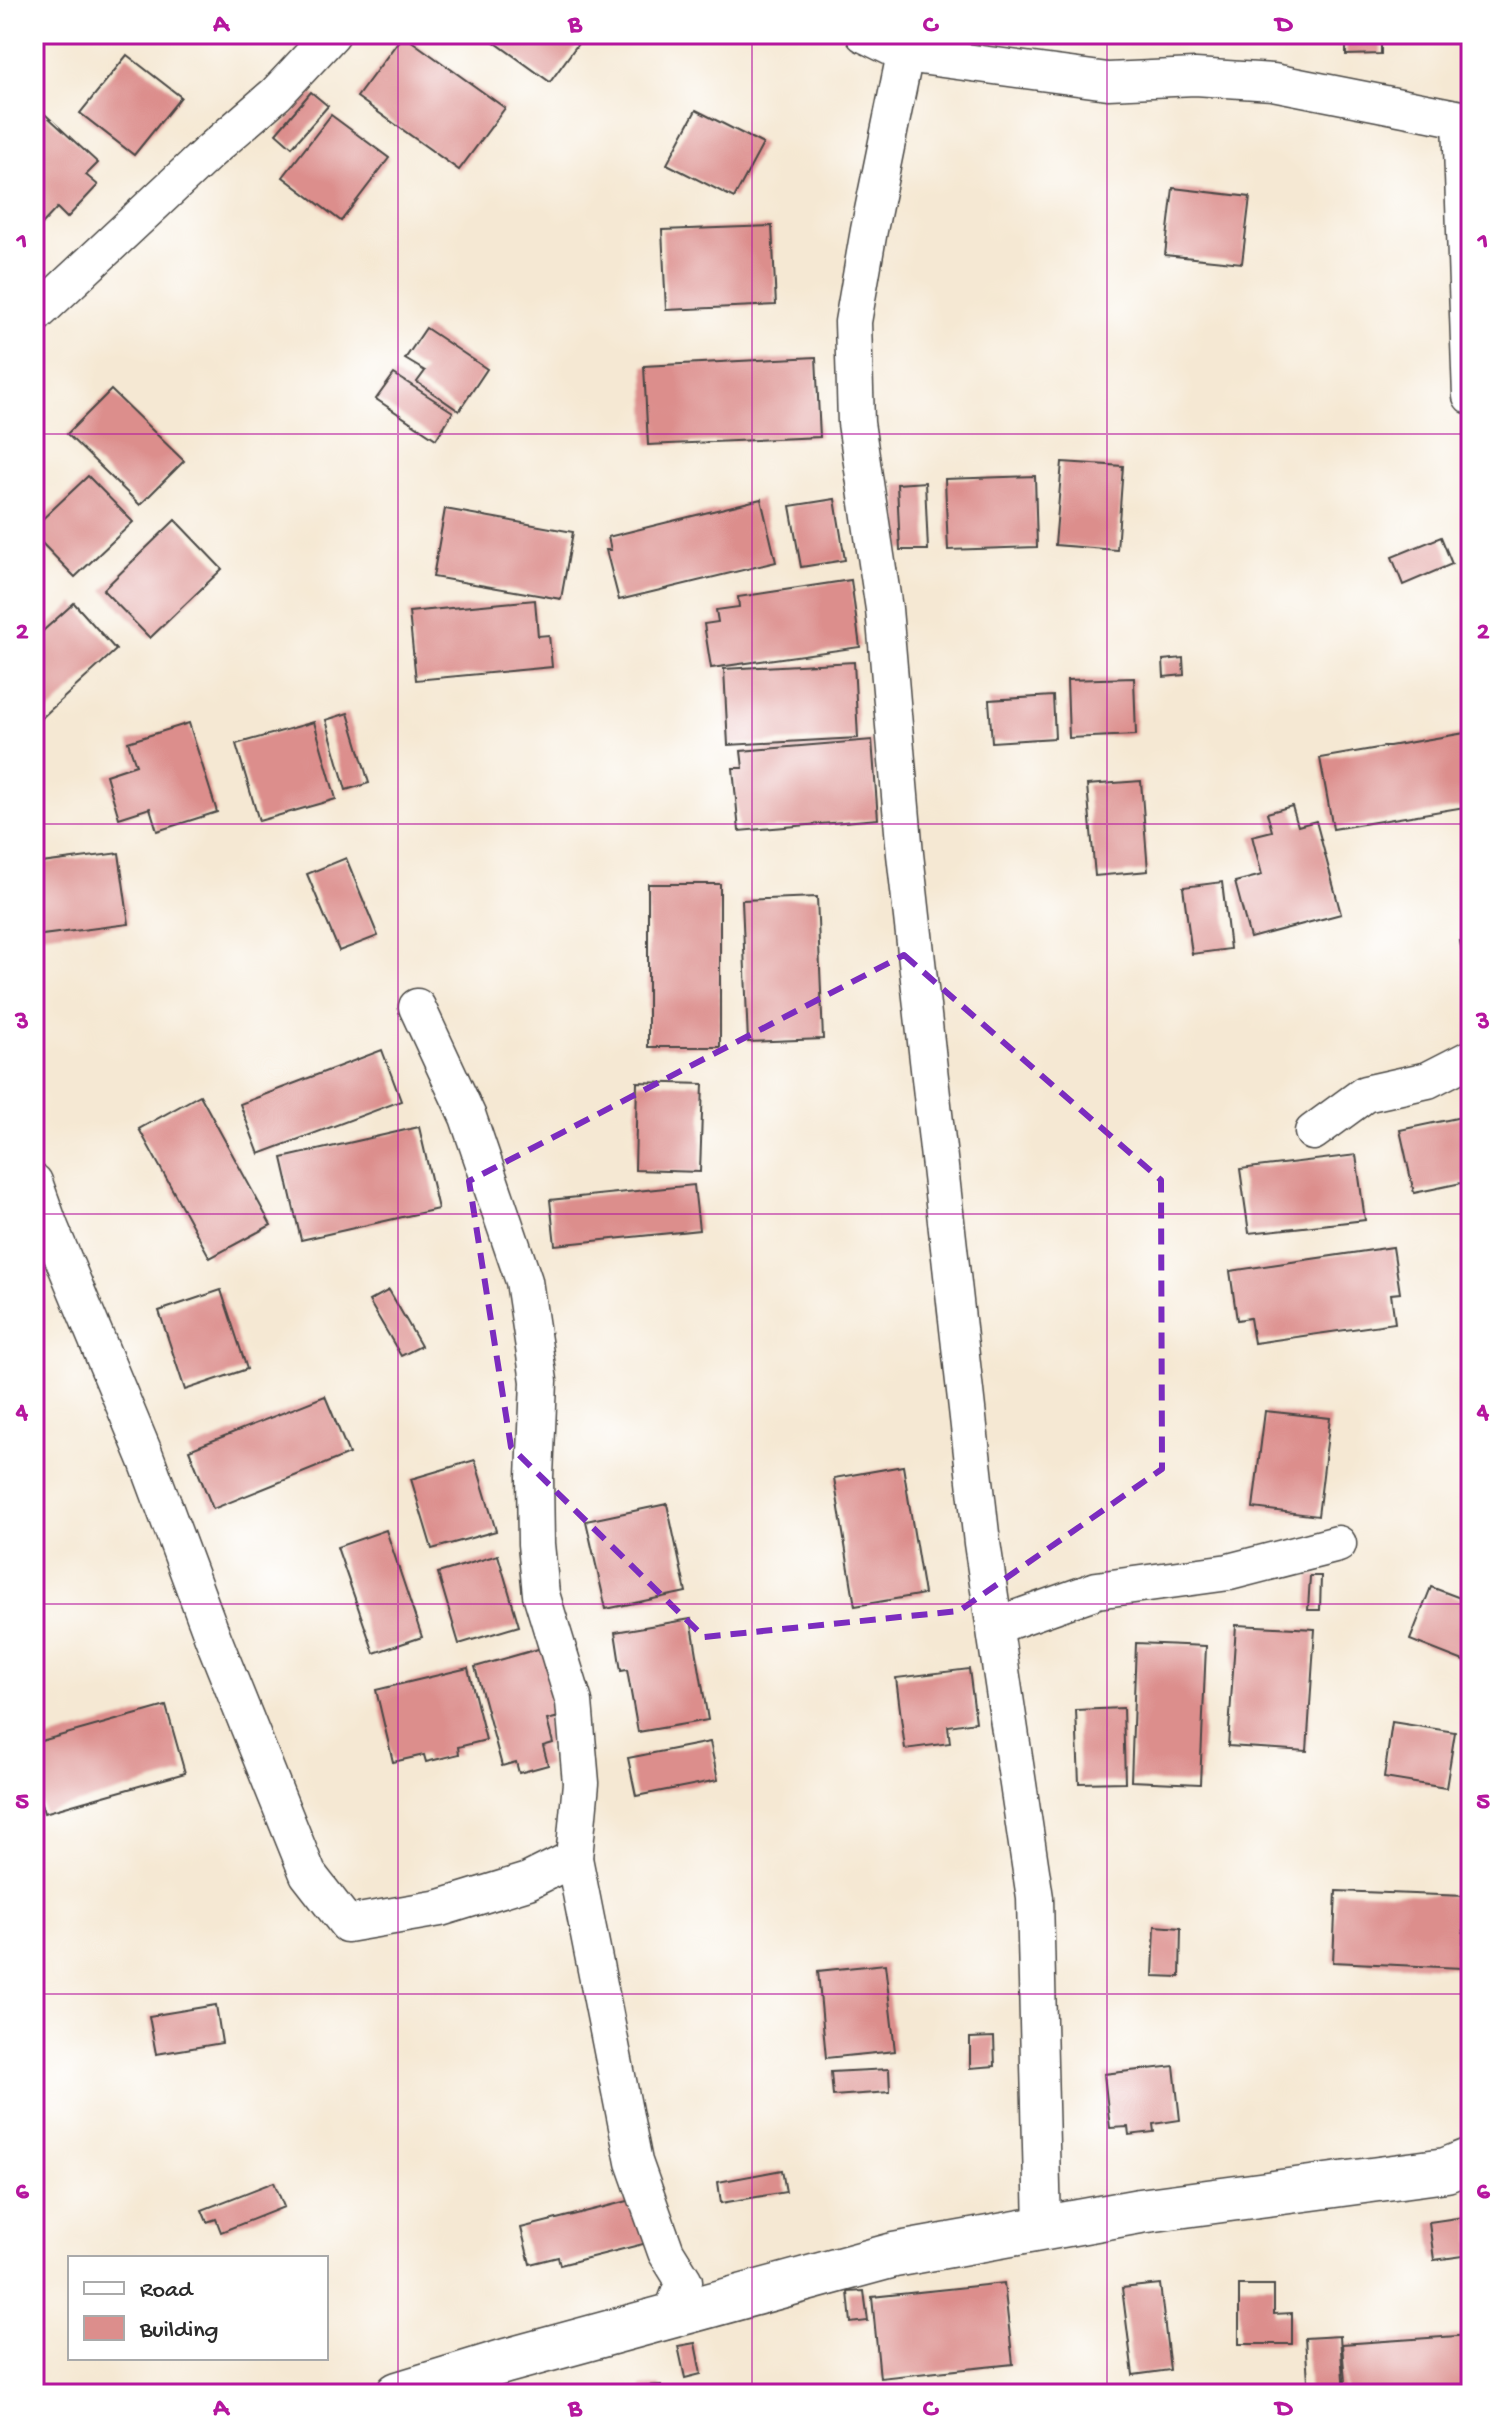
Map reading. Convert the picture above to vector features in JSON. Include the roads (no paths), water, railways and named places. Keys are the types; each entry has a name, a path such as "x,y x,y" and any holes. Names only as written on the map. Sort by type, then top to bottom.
{"street":[{"path":"34,316 208,153 276,94 332,34"},
{"path":"864,34 905,54 1108,81 1195,77 1273,82 1466,120 1471,396"},
{"path":"905,54 853,322 856,423 884,609 905,854 982,1543 1035,1898 1043,2228"},
{"path":"417,1007 468,1117 524,1281 539,1381 535,1477 536,1544 541,1594 574,1702 581,1783 574,1858 634,2162 666,2252 684,2281 671,2316"},
{"path":"1313,1132 1365,1094 1428,1080 1471,1058"},
{"path":"34,1182 146,1458 213,1638 308,1874 347,1924 440,1908 528,1881 574,1858"},
{"path":"995,1626 1097,1590 1229,1572 1338,1544"},
{"path":"398,2394 894,2255 1140,2211 1446,2170 1471,2160"}]}
